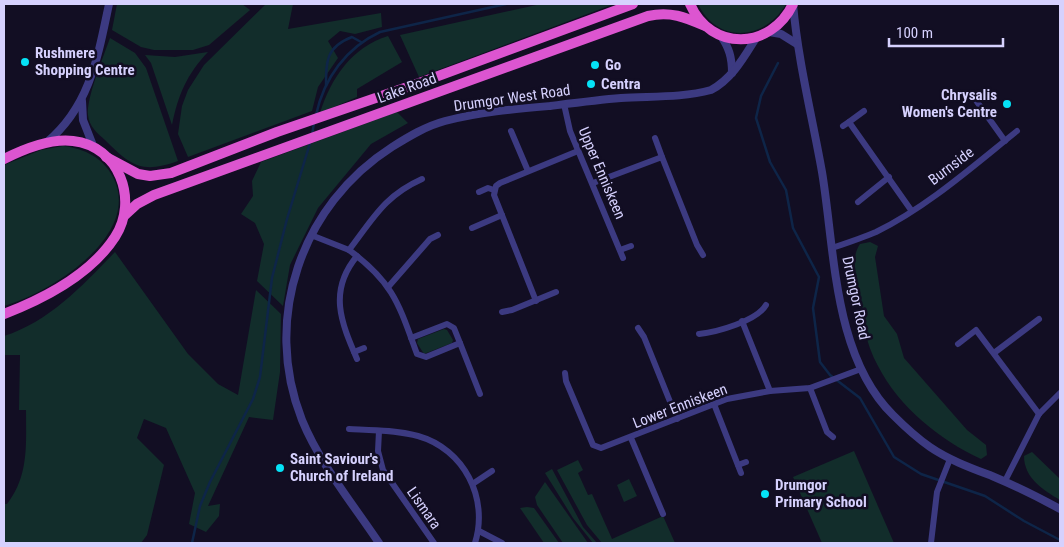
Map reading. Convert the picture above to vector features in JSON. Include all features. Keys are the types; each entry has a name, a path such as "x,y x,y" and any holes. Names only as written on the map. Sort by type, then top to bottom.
{"highway":[{"name":"Lake Road","path":"4,159 45,144 72,140 94,148 130,171 150,176 160,176 633,4"},
{"path":"690,4 695,14 705,26 720,36 735,39 756,38 769,32 780,24 793,4"},
{"name":"Lake Road","path":"125,215 137,204 154,195 648,16 662,13 677,14 705,26"},
{"path":"4,314 29,304 85,268 109,245 125,215 126,200 124,184 106,156"}],"street":[{"path":"45,144 64,125 82,101 101,44 109,4"},
{"name":"Drumgor Road","path":"793,4 797,44 822,171 844,319 861,369 876,396 893,415 930,447 950,459 1060,509"},
{"path":"769,32 781,34 797,44"},
{"path":"720,36 728,46 732,58 732,73"},
{"name":"Drumgor West Road","path":"379,543 323,460 302,419 291,383 287,348 288,301 298,266 311,235 330,204 356,174 384,152 426,128 444,121 517,109 704,92 718,87 732,73 756,38"},
{"path":"975,99 1005,141"},
{"path":"82,101 83,120 94,148"},
{"name":"Upper Enniskeen","path":"564,104 570,131 578,152 593,183 623,258"},
{"path":"843,126 864,111"},
{"path":"849,122 911,210"},
{"path":"511,131 528,171"},
{"name":"Burnside","path":"832,248 874,233 911,210 949,184 1017,131"},
{"path":"655,138 697,245 703,255"},
{"path":"536,301 494,196 494,190 500,183 578,152"},
{"path":"593,183 662,157"},
{"path":"858,202 889,177"},
{"path":"349,250 387,201 399,191 422,179"},
{"path":"479,192 488,188 494,190"},
{"path":"472,228 502,215"},
{"path":"311,235 349,250 389,286 417,354 426,358 460,343"},
{"path":"389,286 430,239 438,235"},
{"path":"620,250 631,246"},
{"path":"357,256 344,280 339,304 357,359"},
{"path":"502,312 556,292"},
{"path":"699,334 711,333 761,314 766,305"},
{"path":"994,354 1039,319"},
{"path":"742,322 770,391"},
{"path":"411,338 447,324 454,328 480,394"},
{"path":"638,328 644,337 677,419"},
{"path":"958,344 976,330 1039,414"},
{"path":"354,352 364,348"},
{"name":"Lower Enniskeen","path":"566,373 566,380 593,450 606,448 714,404 770,391 810,388 861,369"},
{"path":"810,388 827,432 833,437"},
{"path":"1004,482 1039,414 1060,393"},
{"path":"714,404 741,473"},
{"path":"348,429 419,436 434,442 451,454 474,482 478,503 479,531 476,543"},
{"name":"Lismara","path":"379,431 378,451 383,470 434,543"},
{"path":"631,438 663,514"},
{"path":"932,543 937,492 950,459"},
{"path":"738,465 746,462"},
{"path":"474,482 492,471"},
{"path":"479,531 502,543"}],"green space":[{"path":"117,4 242,4 250,10 209,45 193,50 154,50 141,47 112,30"},
{"path":"266,4 293,4 288,29 381,13 382,27 355,34 340,31 328,41 338,58 318,87 312,111 188,157 178,134 182,106 188,90 204,65"},
{"path":"541,4 614,4 419,77 400,35"},
{"path":"698,4 786,4 777,16 766,25 754,31 741,33 717,26 706,17"},
{"path":"388,36 402,62 357,89 357,97 320,113 330,88 345,66 364,48"},
{"path":"110,38 135,53 146,68 178,161 155,167 138,165 122,156 92,126 88,115 88,108 96,77"},
{"path":"208,52 194,68 184,86 172,125 151,63 145,55 175,57"},
{"path":"397,112 408,123 371,144 318,208 290,265 283,306 257,281 264,244 255,223 241,214 253,196 252,181 261,162"},
{"path":"63,146 79,149 92,155 109,170 119,199 115,220 104,240 67,275 45,289 4,306 4,165 41,150"},
{"path":"870,242 878,246 875,257 884,316 897,334 904,358 967,430 986,445 987,455 981,459 951,442 922,421 897,395 878,366 864,328 855,266 857,249 860,244"},
{"path":"115,252 188,354 218,384 238,395 256,290 281,314 280,372 273,420 249,417 208,506 220,504 219,516 206,532 189,524 195,493 166,428 144,419 137,438 164,465 147,535 141,543 4,543 4,504 7,504 14,493 23,471 25,459 26,410 19,410 20,355 4,355 4,336 36,322 50,312 78,289"},
{"path":"444,329 447,330 453,340 452,343 424,354 417,343 418,339"},
{"path":"854,451 894,543 822,543 793,477"},
{"path":"1032,452 1060,479 1060,500 1041,487 1027,471 1024,456"},
{"path":"578,460 583,470 578,473 588,495 592,494 612,539 663,516 675,543 602,543 587,525 557,470"},
{"path":"552,469 583,527 597,543 593,543 573,518 545,473"},
{"path":"629,479 637,496 624,502 617,485"},
{"path":"545,482 588,543 563,543 537,505 535,497"},
{"path":"520,508 534,508 559,543 544,543"}],"waterway":[{"path":"316,115 325,89 338,66 368,39 380,32 506,4"},
{"path":"326,86 327,62 332,50 343,41 352,37 361,42"},
{"path":"778,63 761,96 756,118 770,162 786,190 793,228 819,277 813,308 820,362 830,375 860,398 894,457 921,474 985,496 1024,521 1060,540"},
{"path":"312,135 314,123"},
{"path":"192,543 200,506 210,482 253,399 260,377 272,278 287,219 310,143"}],"place":[{"name":"Rushmere Shopping Centre","path":"25,62"},
{"name":"Go","path":"595,65"},
{"name":"Centra","path":"591,84"},
{"name":"Chrysalis Women's Centre","path":"1007,104"},
{"name":"Saint Saviour's Church of Ireland","path":"280,468"},
{"name":"Drumgor Primary School","path":"765,494"}]}
